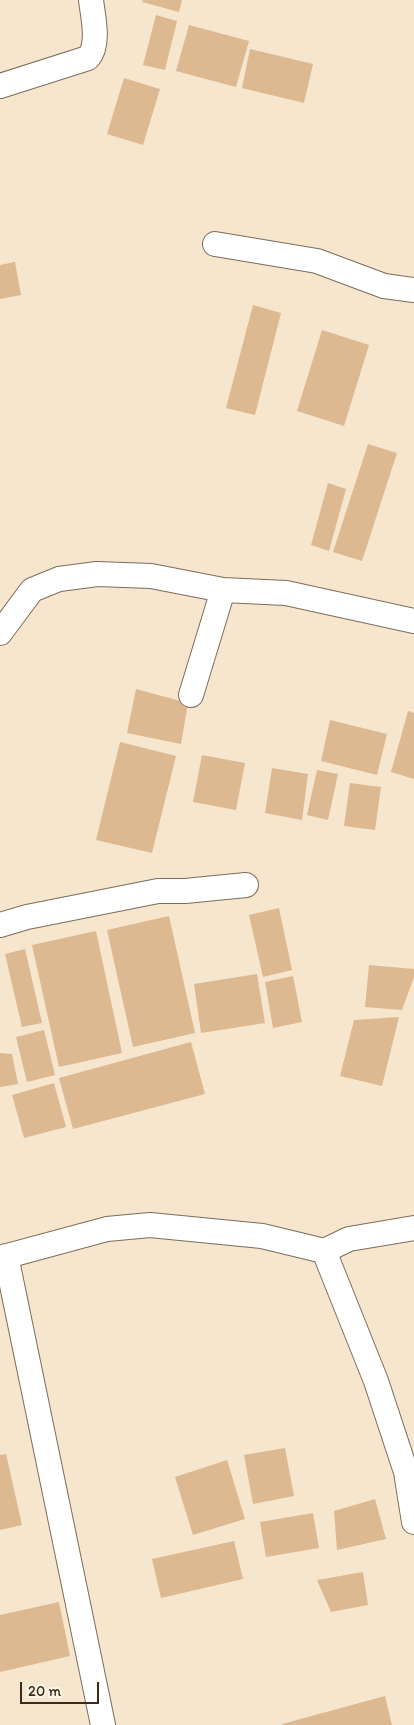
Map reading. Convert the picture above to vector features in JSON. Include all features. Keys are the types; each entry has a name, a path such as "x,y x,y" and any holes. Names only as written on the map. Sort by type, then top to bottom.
{"street":[{"path":"0,86 88,58 92,53 94,44 91,0"},
{"path":"215,244 317,261 384,286 414,290"},
{"path":"0,633 32,590 59,579 97,574 151,576 223,590 286,594 414,621"},
{"path":"191,695 223,590"},
{"path":"0,925 27,917 158,891 185,891 246,885"},
{"path":"103,1725 3,1257 108,1229 150,1225 262,1236 324,1251 349,1239 414,1228"},
{"path":"324,1251 376,1381 406,1472 414,1522"}],"building":[{"path":"143,0 182,0 179,12 142,2"},
{"path":"156,15 177,21 165,70 143,65"},
{"path":"189,25 249,41 236,87 176,71"},
{"path":"250,49 313,64 304,103 242,88"},
{"path":"124,78 160,89 143,145 107,134"},
{"path":"15,262 21,295 0,299 0,265"},
{"path":"253,305 281,313 255,415 226,408"},
{"path":"322,330 369,345 344,426 297,411"},
{"path":"368,444 397,453 362,561 333,552"},
{"path":"328,483 346,489 329,551 311,545"},
{"path":"136,689 188,703 181,744 127,733"},
{"path":"408,711 414,713 414,779 391,772"},
{"path":"330,720 387,734 377,775 321,761"},
{"path":"120,742 176,756 152,853 96,840"},
{"path":"202,755 245,763 236,810 193,802"},
{"path":"272,768 308,774 302,820 265,813"},
{"path":"317,770 338,774 328,820 307,815"},
{"path":"350,783 381,787 375,830 344,826"},
{"path":"279,908 292,970 263,977 249,915"},
{"path":"169,916 195,1033 133,1047 107,930"},
{"path":"96,931 122,1053 59,1067 32,945"},
{"path":"25,949 42,1023 22,1027 5,954"},
{"path":"369,965 414,969 414,977 402,1010 365,1007"},
{"path":"257,974 265,1023 201,1033 194,984"},
{"path":"293,976 302,1022 273,1028 265,982"},
{"path":"399,1017 382,1086 340,1076 354,1020"},
{"path":"44,1030 55,1075 27,1082 16,1037"},
{"path":"191,1042 205,1094 73,1129 59,1078"},
{"path":"0,1053 12,1054 18,1084 0,1087"},
{"path":"54,1083 66,1127 24,1138 12,1095"},
{"path":"285,1448 294,1496 253,1504 244,1455"},
{"path":"6,1454 22,1525 0,1530 0,1455"},
{"path":"227,1460 245,1519 193,1535 175,1477"},
{"path":"375,1499 386,1539 337,1550 334,1511"},
{"path":"313,1513 319,1548 266,1557 260,1522"},
{"path":"234,1541 243,1579 161,1598 152,1559"},
{"path":"363,1572 368,1605 331,1612 317,1580"},
{"path":"59,1602 70,1656 0,1672 0,1615"},
{"path":"385,1696 392,1725 282,1725 282,1724"}]}
